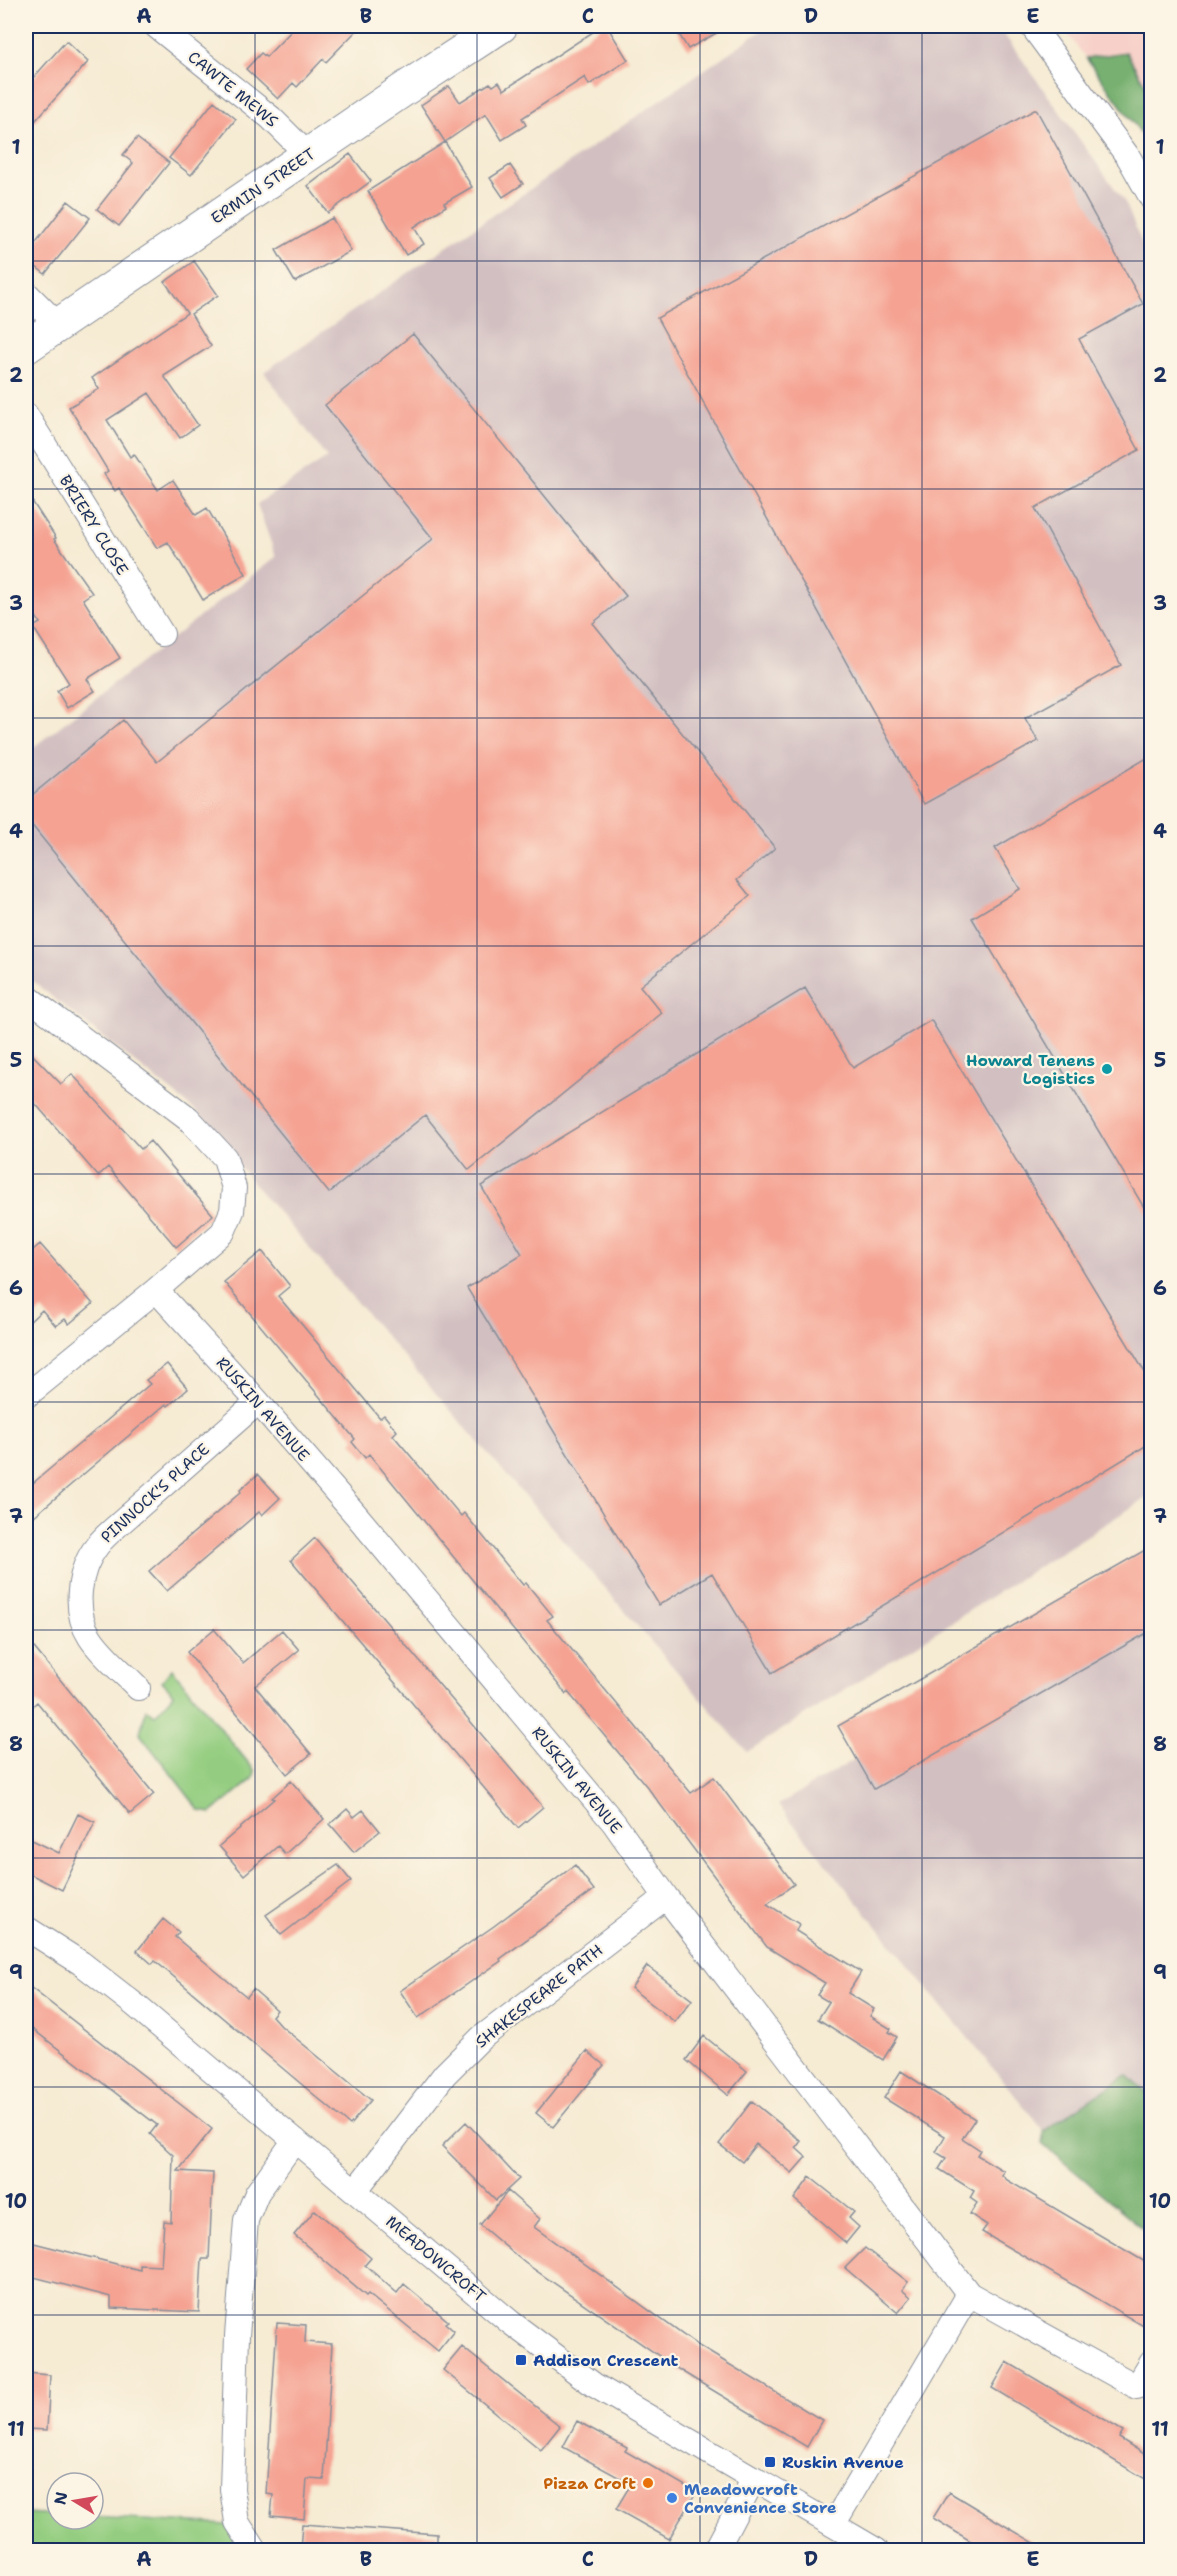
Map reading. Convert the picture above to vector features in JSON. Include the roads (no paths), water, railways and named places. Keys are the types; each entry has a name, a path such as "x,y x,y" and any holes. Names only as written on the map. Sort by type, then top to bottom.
{"main road":[{"name":"ERMIN STREET","path":"26,347 501,26"}],"street":[{"name":"CAWTE MEWS","path":"156,26 271,118 308,155"},
{"path":"1032,26 1129,158 1152,199"},
{"path":"26,293 59,326"},
{"name":"BRIERY CLOSE","path":"26,415 162,634"},
{"path":"26,996 188,1118 211,1141 230,1168 234,1188 232,1211 223,1232 26,1396"},
{"name":"RUSKIN AVENUE","path":"156,1290 258,1402 614,1823 666,1897 969,2294 1137,2387 1152,2362"},
{"name":"PINNOCK'S PLACE","path":"138,1688 90,1638 83,1623 79,1604 86,1567 96,1547 117,1526 258,1402"},
{"name":"SHAKESPEARE PATH","path":"355,2191 445,2074 481,2038 666,1897"},
{"name":"MEADOWCROFT","path":"26,1928 81,1963 510,2322 594,2385 876,2550"},
{"path":"255,2550 237,2522 233,2509 232,2489 237,2336 246,2220 257,2193 295,2140"},
{"path":"833,2525 969,2294"},
{"path":"716,2550 754,2478"}],"place":[{"name":"Howard Tenens Logistics","path":"1107,1069"},
{"name":"Addison Crescent","path":"521,2360"},
{"name":"Ruskin Avenue","path":"770,2462"},
{"name":"Pizza Croft","path":"648,2483"},
{"name":"Meadowcroft Convenience Store","path":"672,2498"}]}
